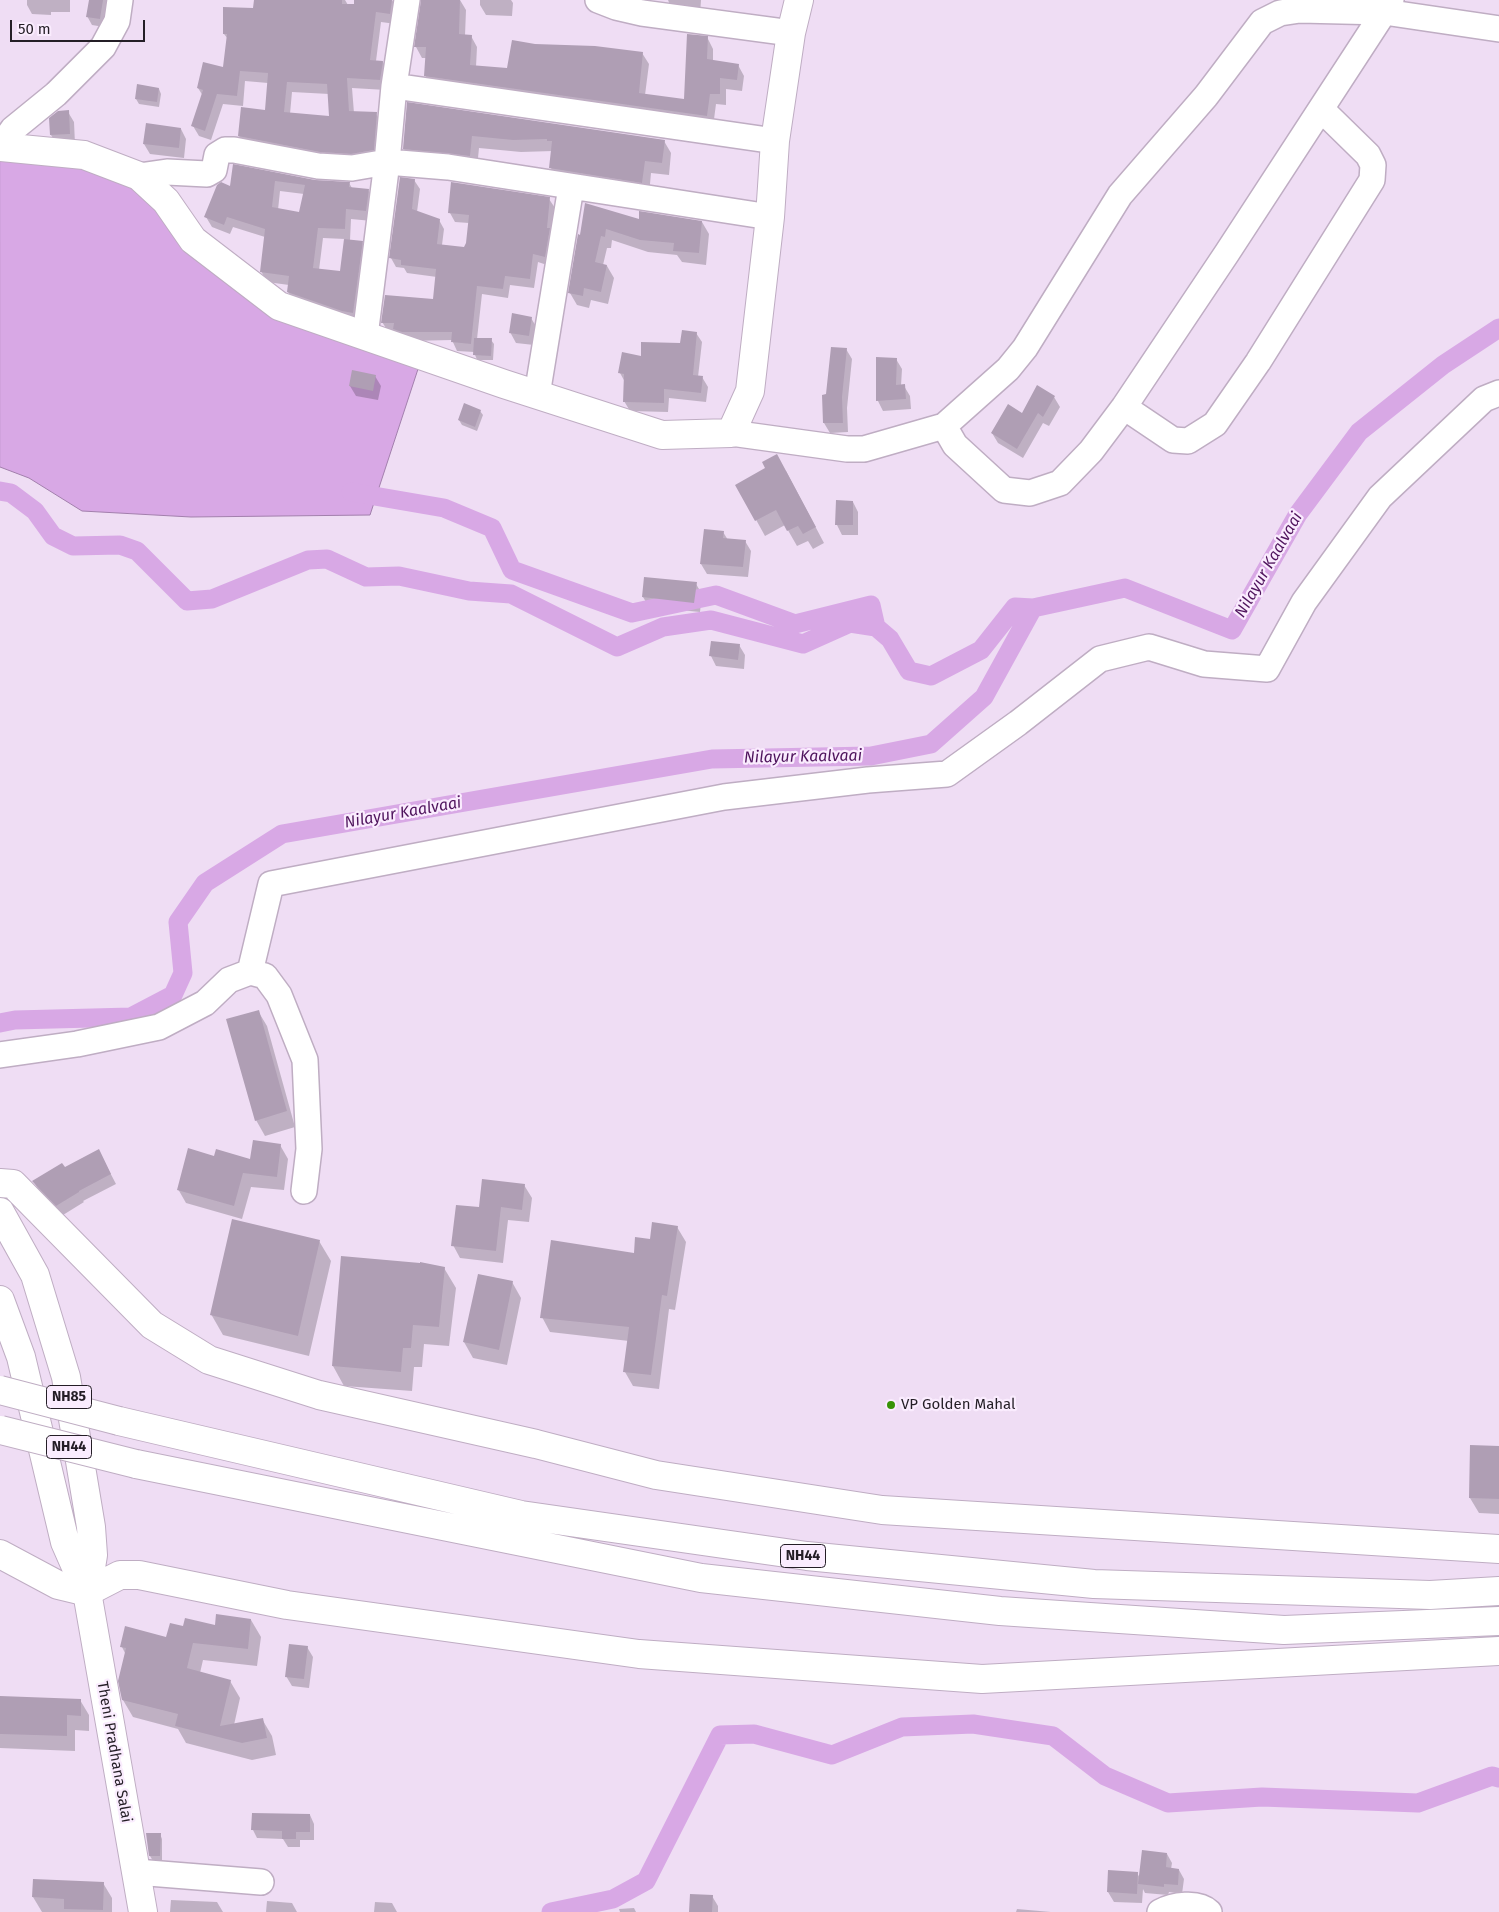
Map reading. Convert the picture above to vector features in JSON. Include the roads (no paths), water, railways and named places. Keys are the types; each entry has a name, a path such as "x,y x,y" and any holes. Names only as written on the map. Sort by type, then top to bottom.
{"main road":[{"path":"0,147 84,154 139,176 166,201 193,240 279,306 662,435 731,433 750,391 770,217 775,141 791,33 799,0"},
{"path":"0,1183 13,1184 152,1325 209,1360 319,1395 536,1444 656,1475 882,1510 1499,1549"},
{"name":"Theni Pradhana Salai","path":"0,1212 36,1275 66,1377 91,1527 93,1555 86,1592"},
{"name":"Theni Pradhana Salai","path":"0,1300 21,1357 65,1542 86,1592 143,1912"},
{"name":"NH44","path":"0,1390 119,1421 521,1515 807,1556 1094,1584 1430,1595 1499,1590"},
{"name":"NH44","path":"1,1429 136,1464 701,1578 1000,1611 1284,1630 1499,1621"},
{"path":"0,1554 58,1585 86,1592 120,1575 139,1574 287,1605 639,1654 982,1679 1499,1651"}],"street":[{"path":"0,147 13,130 56,94 103,47 117,21 120,0"},
{"path":"365,336 387,162 394,86 407,0"},
{"path":"598,0 616,7 642,13 791,33"},
{"path":"731,433 847,449 864,448 944,426 1008,369 1025,348 1120,195 1206,96 1262,22 1280,13 1300,10 1388,6 1499,29"},
{"path":"944,426 955,444 1004,490 1030,493 1060,483 1091,451 1124,408 1388,6"},
{"path":"394,86 775,141"},
{"path":"1124,408 1173,440 1188,441 1215,424 1258,362 1372,180 1373,165 1368,154 1321,110"},
{"path":"139,176 167,172 207,174 214,170 218,155 225,150 234,150 318,166 343,168 387,162 448,167 770,217"},
{"path":"537,394 571,186"},
{"path":"250,972 270,884 724,797 868,780 947,774 1018,723 1100,660 1149,646 1204,664 1267,669 1304,602 1380,497 1484,400 1499,393"},
{"path":"0,1055 77,1044 159,1027 205,1003 228,980 250,972 265,976 279,995 305,1060 309,1148 304,1191"},
{"path":"136,1872 261,1882"},
{"path":"1160,1912 1170,1907 1186,1906 1200,1906 1209,1912"}],"waterway":[{"name":"Nilayur Kaalvaai","path":"0,1023 15,1020 131,1017 173,995 183,973 178,922 205,883 282,834 712,759 871,756 931,744 984,697 1033,608 1125,588 1232,630 1298,514 1359,432 1443,365 1499,328"},
{"path":"0,491 11,493 35,511 53,536 73,546 120,545 137,551 187,601 212,599 308,560 327,559 366,577 399,576 469,591 511,594 617,647 663,627 711,620 803,644 850,623 876,627 890,639 909,671 931,676 981,650 1015,607 1033,608"},
{"path":"351,492 444,508 492,528 512,570 632,613 716,595 795,624 871,605 876,627"},
{"path":"551,1912 613,1899 646,1881 720,1735 754,1734 832,1755 902,1727 973,1724 1053,1736 1105,1776 1168,1803 1262,1797 1418,1803 1492,1776 1499,1778"}],"place":[{"name":"VP Golden Mahal","path":"891,1405"}]}
